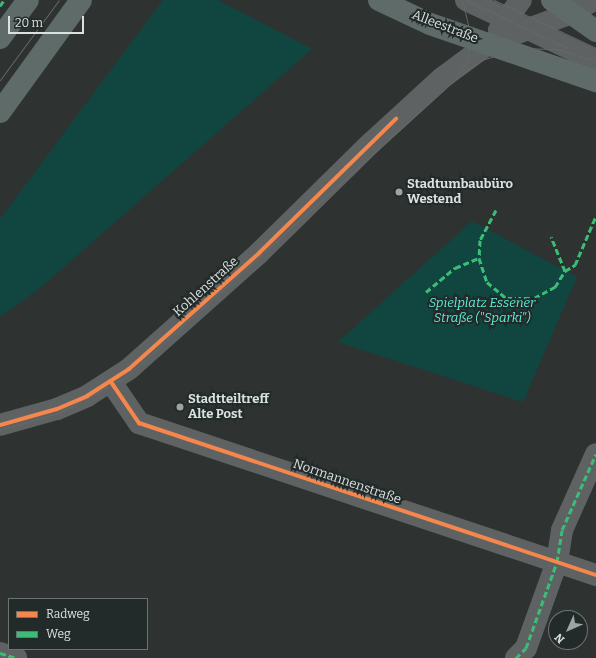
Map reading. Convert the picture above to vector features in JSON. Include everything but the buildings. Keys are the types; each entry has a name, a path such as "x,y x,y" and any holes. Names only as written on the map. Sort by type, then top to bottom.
{"main road":[{"path":"0,38 28,0"},
{"path":"0,112 81,0"},
{"name":"Alleestraße","path":"379,0 430,24 596,81"},
{"path":"552,0 569,14 596,31"}],"street":[{"path":"466,0 514,10"},
{"path":"494,0 514,10 536,26 596,61"},
{"name":"Kohlenstraße","path":"0,425 57,409 111,382 129,369 258,253 396,119 442,78 488,44 569,14 594,0"},
{"name":"Kohlenstraße","path":"488,44 514,10"},
{"path":"536,26 596,48"},
{"name":"Normannenstraße","path":"111,382 140,423 596,575"},
{"path":"516,658 526,648 557,562 562,530 596,454"},
{"path":"0,653 16,658"}],"green space":[{"path":"163,0 218,0 312,49 40,288 0,317 0,219"},
{"name":"Spielplatz Essener Straße (\"Sparki\")","path":"472,221 577,277 523,402 338,342"}],"tram line":[{"path":"0,80 59,0"},
{"path":"0,430 61,412 126,377 455,80 467,60 471,38 462,0"},
{"path":"466,0 567,48"},
{"path":"494,0 596,48"},
{"path":"461,75 481,60 522,48 558,49 596,61"}],"marked path":[{"path":"0,6 4,0"},
{"path":"496,210 480,240 479,258 487,282 506,298 534,298 555,287 565,271 551,237"},
{"path":"565,271 575,265 596,216"},
{"path":"426,292 455,268 479,258"},
{"path":"516,658 526,648 557,562 562,530 596,454"},
{"path":"0,653 16,658"}],"cycle path":[{"path":"0,425 57,409 87,396 129,369 259,253 396,119"},
{"path":"111,382 139,423 596,575"}],"place":[{"name":"Stadtumbaubüro Westend","path":"399,192"},
{"name":"Stadtteiltreff Alte Post","path":"180,407"}]}
